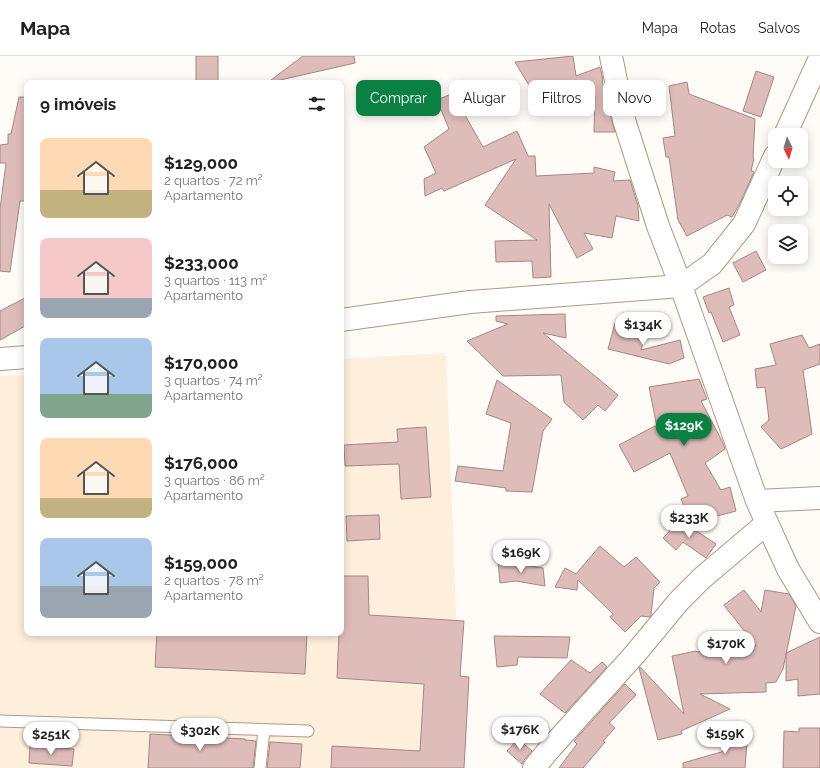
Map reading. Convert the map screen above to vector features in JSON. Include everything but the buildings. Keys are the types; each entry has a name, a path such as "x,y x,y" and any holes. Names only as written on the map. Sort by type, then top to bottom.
{"street":[{"path":"611,56 624,120 658,226 682,286 757,501 788,569 820,622"},
{"path":"788,128 820,58"},
{"path":"344,320 470,302 682,286 712,264 744,224 770,168"},
{"path":"0,359 24,357"},
{"path":"757,501 820,498"},
{"path":"534,768 635,654 679,601 702,578 767,522"}],"lane":[{"path":"0,721 308,731"},
{"path":"260,768 264,730"}],"shaded area":[{"path":"446,353 462,768 0,768 0,376 24,375 24,636 344,636 344,359"}]}
